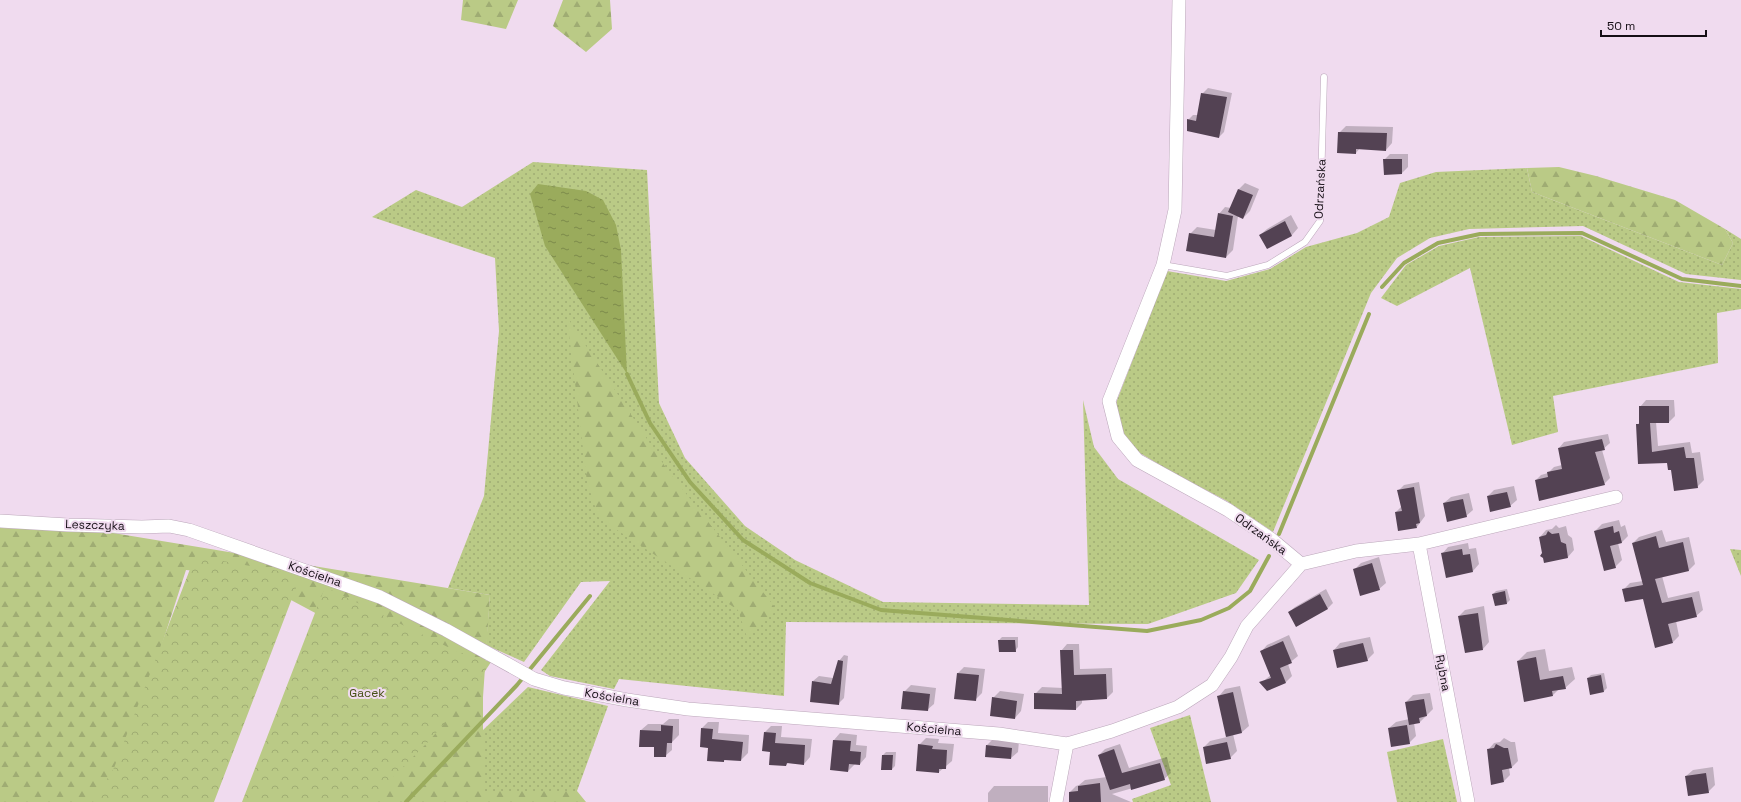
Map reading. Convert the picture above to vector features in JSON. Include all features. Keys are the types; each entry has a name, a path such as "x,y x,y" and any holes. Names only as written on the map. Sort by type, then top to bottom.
{"street":[{"name":"Odrzańska","path":"1179,0 1175,210 1163,265 1109,401 1118,437 1137,460 1228,510 1271,539 1301,564"},
{"path":"1056,802 1067,744 1112,731 1178,707 1212,685 1231,657 1247,626 1301,564 1356,551 1419,544 1616,498"},
{"name":"Leszczyka","path":"0,521 90,526 169,526 189,530"},
{"name":"Kościelna","path":"189,530 380,597 446,630 534,678 564,688 627,700 688,709 999,734 1067,744"},
{"name":"Rybna","path":"1419,544 1468,802"}],"lane":[{"name":"Odrzańska","path":"1163,265 1227,276 1268,265 1305,242 1320,221 1324,77"}],"green space":[{"path":"463,0 518,0 506,29 461,20"},
{"path":"563,0 610,0 612,29 586,52 553,26"},
{"path":"533,162 647,170 659,403 685,458 745,526 795,560 883,602 1089,605 1083,400 1094,447 1118,479 1259,560 1236,593 1148,624 786,622 784,696 619,679 614,689 550,676 541,670 610,581 581,582 524,662 486,645 490,595 448,588 484,496 499,331 495,258 372,217 416,190 462,207"},
{"path":"1559,167 1596,176 1675,200 1725,229 1733,243 1722,265 1532,192 1527,168"},
{"path":"1527,168 1532,192 1722,265 1733,243 1725,229 1741,239 1741,280 1686,274 1583,226 1469,229 1430,238 1397,258 1371,293 1273,532 1227,501 1173,473 1140,453 1124,436 1116,403 1167,271 1226,281 1270,269 1306,247 1357,233 1389,217 1400,183 1436,172"},
{"path":"1581,236 1679,282 1741,289 1741,309 1717,313 1718,363 1553,396 1558,432 1512,445 1470,268 1397,306 1381,298 1406,265 1439,246 1479,237"},
{"path":"567,317 666,468 777,610 747,637 738,610 599,518 587,482"},
{"path":"0,528 95,530 490,595 483,697 483,791 577,791 586,802 336,802 392,654 246,576 186,570 111,802 0,802"},
{"path":"1730,549 1741,550 1741,576"},
{"path":"195,556 301,575 214,802 93,802 114,768"},
{"name":"Gacek","path":"325,587 456,651 491,662 472,691 429,741 368,802 242,802"},
{"path":"528,687 608,706 577,791 483,791 483,730"},
{"path":"1190,715 1211,802 1133,802 1132,799 1171,785 1150,728"},
{"path":"1443,739 1457,802 1397,802 1387,752"}],"water":[{"path":"538,184 586,191 603,200 616,225 621,250 627,374 545,246 530,194"}],"building":[{"path":"1201,93 1227,97 1219,138 1187,131 1187,119 1196,121"},
{"path":"1338,132 1387,133 1386,151 1356,149 1356,154 1337,153"},
{"path":"1383,159 1402,159 1402,174 1384,175"},
{"path":"1238,189 1253,195 1243,219 1228,212"},
{"path":"1218,213 1233,216 1226,258 1186,251 1189,233 1214,237"},
{"path":"1285,221 1292,236 1267,249 1259,235"},
{"path":"1639,406 1669,406 1669,423 1650,423 1652,452 1684,447 1686,458 1694,458 1698,488 1674,491 1671,470 1668,470 1667,463 1638,464 1636,424 1639,424"},
{"path":"1602,439 1605,450 1595,452 1605,485 1539,501 1535,480 1548,477 1547,472 1562,469 1558,448"},
{"path":"1414,487 1420,523 1416,524 1417,528 1398,531 1395,512 1402,511 1397,490"},
{"path":"1507,492 1511,507 1490,512 1487,496"},
{"path":"1463,499 1467,517 1447,522 1443,503"},
{"path":"1613,526 1614,533 1619,531 1622,543 1610,546 1616,568 1604,571 1594,531"},
{"path":"1548,531 1552,534 1559,533 1561,542 1566,544 1568,558 1544,563 1543,558 1540,556 1542,553 1539,537 1546,535"},
{"path":"1656,536 1659,548 1683,542 1689,571 1655,579 1662,603 1692,597 1697,617 1668,624 1673,643 1655,648 1643,599 1625,602 1622,589 1643,585 1632,543"},
{"path":"1462,549 1463,555 1470,554 1473,572 1446,578 1441,553"},
{"path":"1372,563 1380,590 1360,596 1353,569"},
{"path":"1505,591 1507,604 1495,606 1492,594"},
{"path":"1320,594 1328,609 1296,627 1288,612"},
{"path":"1478,613 1483,650 1465,653 1458,616"},
{"path":"998,640 1015,640 1016,652 999,652"},
{"path":"1283,641 1292,663 1280,668 1286,683 1267,691 1259,682 1271,678 1260,651"},
{"path":"1363,643 1368,661 1337,668 1333,650"},
{"path":"1060,650 1073,650 1074,675 1106,674 1107,699 1076,701 1076,710 1034,709 1034,693 1062,694"},
{"path":"1536,657 1540,680 1563,676 1566,689 1552,691 1553,696 1524,702 1517,661"},
{"path":"838,660 843,661 839,705 810,702 812,681 831,684"},
{"path":"957,673 979,675 976,701 954,699"},
{"path":"1601,675 1604,692 1590,695 1587,678"},
{"path":"903,691 930,694 928,711 901,709"},
{"path":"1233,692 1242,733 1226,737 1217,696"},
{"path":"992,697 1017,701 1015,719 990,716"},
{"path":"1424,699 1427,716 1419,718 1420,723 1409,725 1405,702"},
{"path":"661,725 673,726 672,743 667,743 666,757 654,757 654,747 639,747 640,730 661,731"},
{"path":"1407,725 1410,744 1391,747 1388,728"},
{"path":"701,728 713,729 712,739 743,742 741,761 707,761 708,748 700,747"},
{"path":"764,732 776,733 775,743 805,745 804,765 787,763 786,766 769,765 770,752 762,751"},
{"path":"833,740 851,741 850,751 861,752 860,765 849,764 848,772 830,770"},
{"path":"1227,742 1231,759 1206,764 1203,747"},
{"path":"918,744 933,746 932,749 947,750 946,769 939,769 939,773 916,771"},
{"path":"1496,744 1504,748 1508,748 1512,768 1502,770 1504,782 1491,785 1487,749 1494,748"},
{"path":"986,745 1012,748 1011,759 985,757"},
{"path":"1114,749 1122,773 1160,763 1165,780 1131,790 1130,784 1110,790 1098,755"},
{"path":"882,755 893,755 892,770 881,770"},
{"path":"1706,773 1709,793 1688,796 1685,776"},
{"path":"1100,783 1101,802 1069,802 1069,792 1078,791 1078,786"}],"waterway":[{"path":"1382,287 1404,263 1438,243 1480,234 1582,233 1682,279 1741,286"},
{"path":"1279,534 1369,314"},
{"path":"627,374 650,423 690,482 743,540 810,583 881,610 1147,631 1201,620 1229,608 1250,591 1269,556"},
{"path":"406,802 517,685 590,596"}]}
